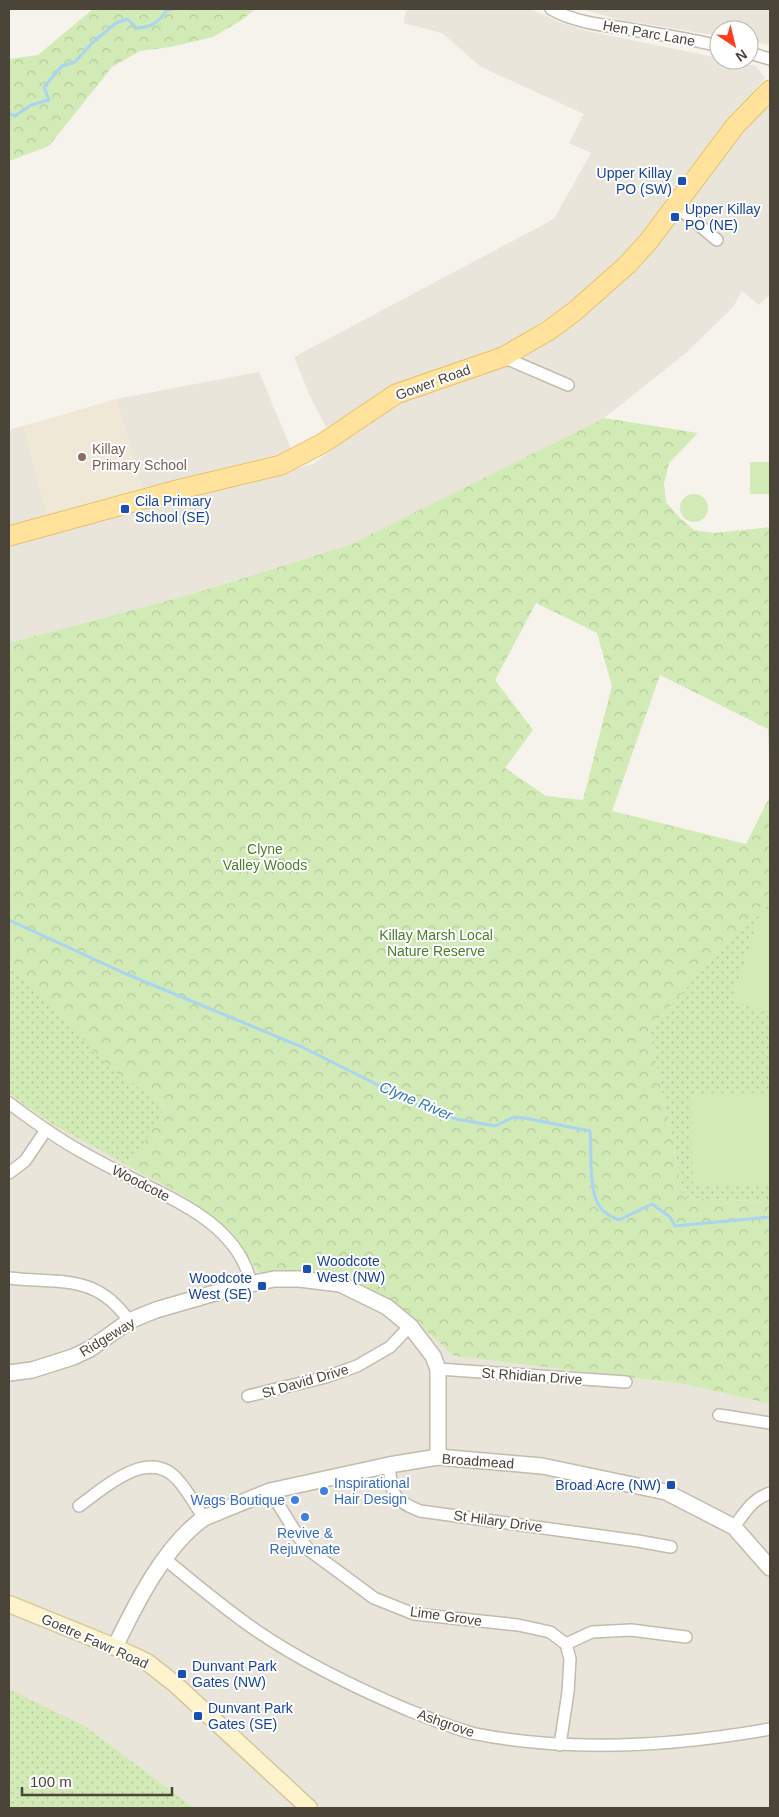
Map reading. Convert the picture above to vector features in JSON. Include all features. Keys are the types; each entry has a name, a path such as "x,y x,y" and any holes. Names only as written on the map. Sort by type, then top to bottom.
{"main road":[{"name":"Gower Road","path":"9,536 177,490 281,465 323,443 396,394 503,356 548,331 575,311 627,266 648,242 735,126 770,90"},
{"name":"Goetre Fawr Road","path":"9,1604 147,1662 160,1671 310,1808"}],"street":[{"name":"Hen Parc Lane","path":"551,9 578,19 607,26 709,44"},
{"path":"675,205 718,240"},
{"path":"503,356 568,386"},
{"name":"Woodcote","path":"9,1104 46,1130 102,1163 189,1207 222,1233 237,1251 248,1273 251,1284"},
{"path":"9,1173 25,1161 46,1130"},
{"path":"9,1278 60,1281 83,1285 97,1290 120,1308 129,1321"},
{"name":"Ridgeway","path":"9,1373 32,1370 74,1357 90,1349 129,1321 156,1310 251,1284 274,1279 298,1279 340,1284 387,1307 410,1326 433,1356 438,1369 438,1457"},
{"name":"St David Drive","path":"247,1396 326,1377 357,1366 390,1347 410,1326"},
{"name":"St Rhidian Drive","path":"438,1369 626,1382"},
{"path":"719,1415 737,1424 770,1423"},
{"name":"Broadmead","path":"115,1647 127,1621 165,1559 197,1523 204,1518 270,1491 389,1465 438,1457 542,1466 666,1492 734,1527 770,1568"},
{"name":"St Hilary Drive","path":"389,1465 392,1490 402,1504 420,1511 637,1546 671,1547"},
{"path":"79,1506 124,1474 145,1467 156,1467 176,1478 204,1518"},
{"name":"Lime Grove","path":"270,1491 309,1550 374,1598 414,1614 518,1625 550,1632 566,1644"},
{"path":"734,1527 758,1497 770,1493"},
{"name":"Ashgrove","path":"165,1559 258,1632 355,1688 433,1720 475,1734 560,1745 670,1744 770,1729"},
{"path":"560,1745 568,1692 570,1659 566,1644 592,1632 631,1630 686,1637"}],"shaded area":[{"path":"406,9 530,9 562,23 587,31 709,56 709,70 759,70 765,78 692,166 636,242 583,293 530,330 500,348 384,394 326,427 310,396 294,357 554,219 591,153 569,143 584,114 481,67 442,33 404,23"},
{"path":"583,9 770,9 770,45 759,43 759,20 709,20 709,34 616,19"},
{"path":"770,103 770,294 759,305 742,291 733,307 686,353 604,418 349,545 192,594 9,643 9,546 113,515 313,464 396,402 591,308"},
{"path":"259,372 292,451 142,488 116,399"},
{"name":"Killay Primary School","path":"116,399 142,488 48,516 23,426"},
{"path":"23,426 48,516 9,530 9,430"},
{"path":"9,1094 52,1124 183,1195 231,1231 259,1273 342,1272 403,1310 454,1356 684,1384 770,1404 770,1808 320,1808 171,1671 9,1596"},
{"path":"9,1612 110,1654 159,1680 298,1808 9,1808"}],"green space":[{"path":"93,9 255,9 242,20 213,37 170,47 140,51 112,67 49,146 9,161 9,59 38,55"},
{"name":"Clyne Valley Woods","path":"604,418 698,433 669,463 664,484 666,502 694,530 715,533 770,527 770,784 768,729 660,675 612,811 746,844 770,796 770,906 763,904 649,1029 684,1198 770,1202 770,1404 684,1384 454,1356 403,1310 342,1272 259,1273 231,1231 183,1195 130,1166 165,1107 111,1068 51,1006 9,967 9,643 192,594 349,545","holes":["536,603 597,633 612,686 583,800 546,796 505,768 533,730 495,680"]},
{"path":"750,462 770,462 770,494 750,494"},
{"path":"694,494 704,498 708,508 704,518 694,522 684,518 680,508 684,498"},
{"path":"763,903 770,906 770,1202 684,1198 649,1029"},
{"path":"761,911 770,914 770,1013 732,1000"},
{"path":"9,967 165,1108 182,1195 52,1124 9,1094"},
{"path":"770,1093 770,1184 693,1186 691,1094"},
{"path":"9,1689 86,1727 194,1808 9,1808"}],"waterway":[{"path":"9,114 15,116 31,105 49,100 44,87 62,66 75,62 92,43 116,23 127,19 137,28 147,27 158,21 167,10 174,9"},
{"name":"Clyne River","path":"9,920 124,973 302,1047 416,1104 456,1119 495,1126 514,1117 590,1131 591,1170 596,1200 604,1212 619,1220 652,1204 670,1217 675,1226 770,1217"}],"place":[{"name":"Upper Killay PO (SW)","path":"682,181"},
{"name":"Upper Killay PO (NE)","path":"675,217"},
{"name":"Killay Primary School","path":"82,457"},
{"name":"Cila Primary School (SE)","path":"125,509"},
{"name":"Woodcote West (NW)","path":"307,1269"},
{"name":"Woodcote West (SE)","path":"262,1286"},
{"name":"Broad Acre (NW)","path":"671,1485"},
{"name":"Inspirational Hair Design","path":"324,1491"},
{"name":"Wags Boutique","path":"295,1500"},
{"name":"Revive & Rejuvenate","path":"305,1517"},
{"name":"Dunvant Park Gates (NW)","path":"182,1674"},
{"name":"Dunvant Park Gates (SE)","path":"198,1716"}],"park label":[{"name":"Killay Marsh Local Nature Reserve","path":"436,944"}]}
